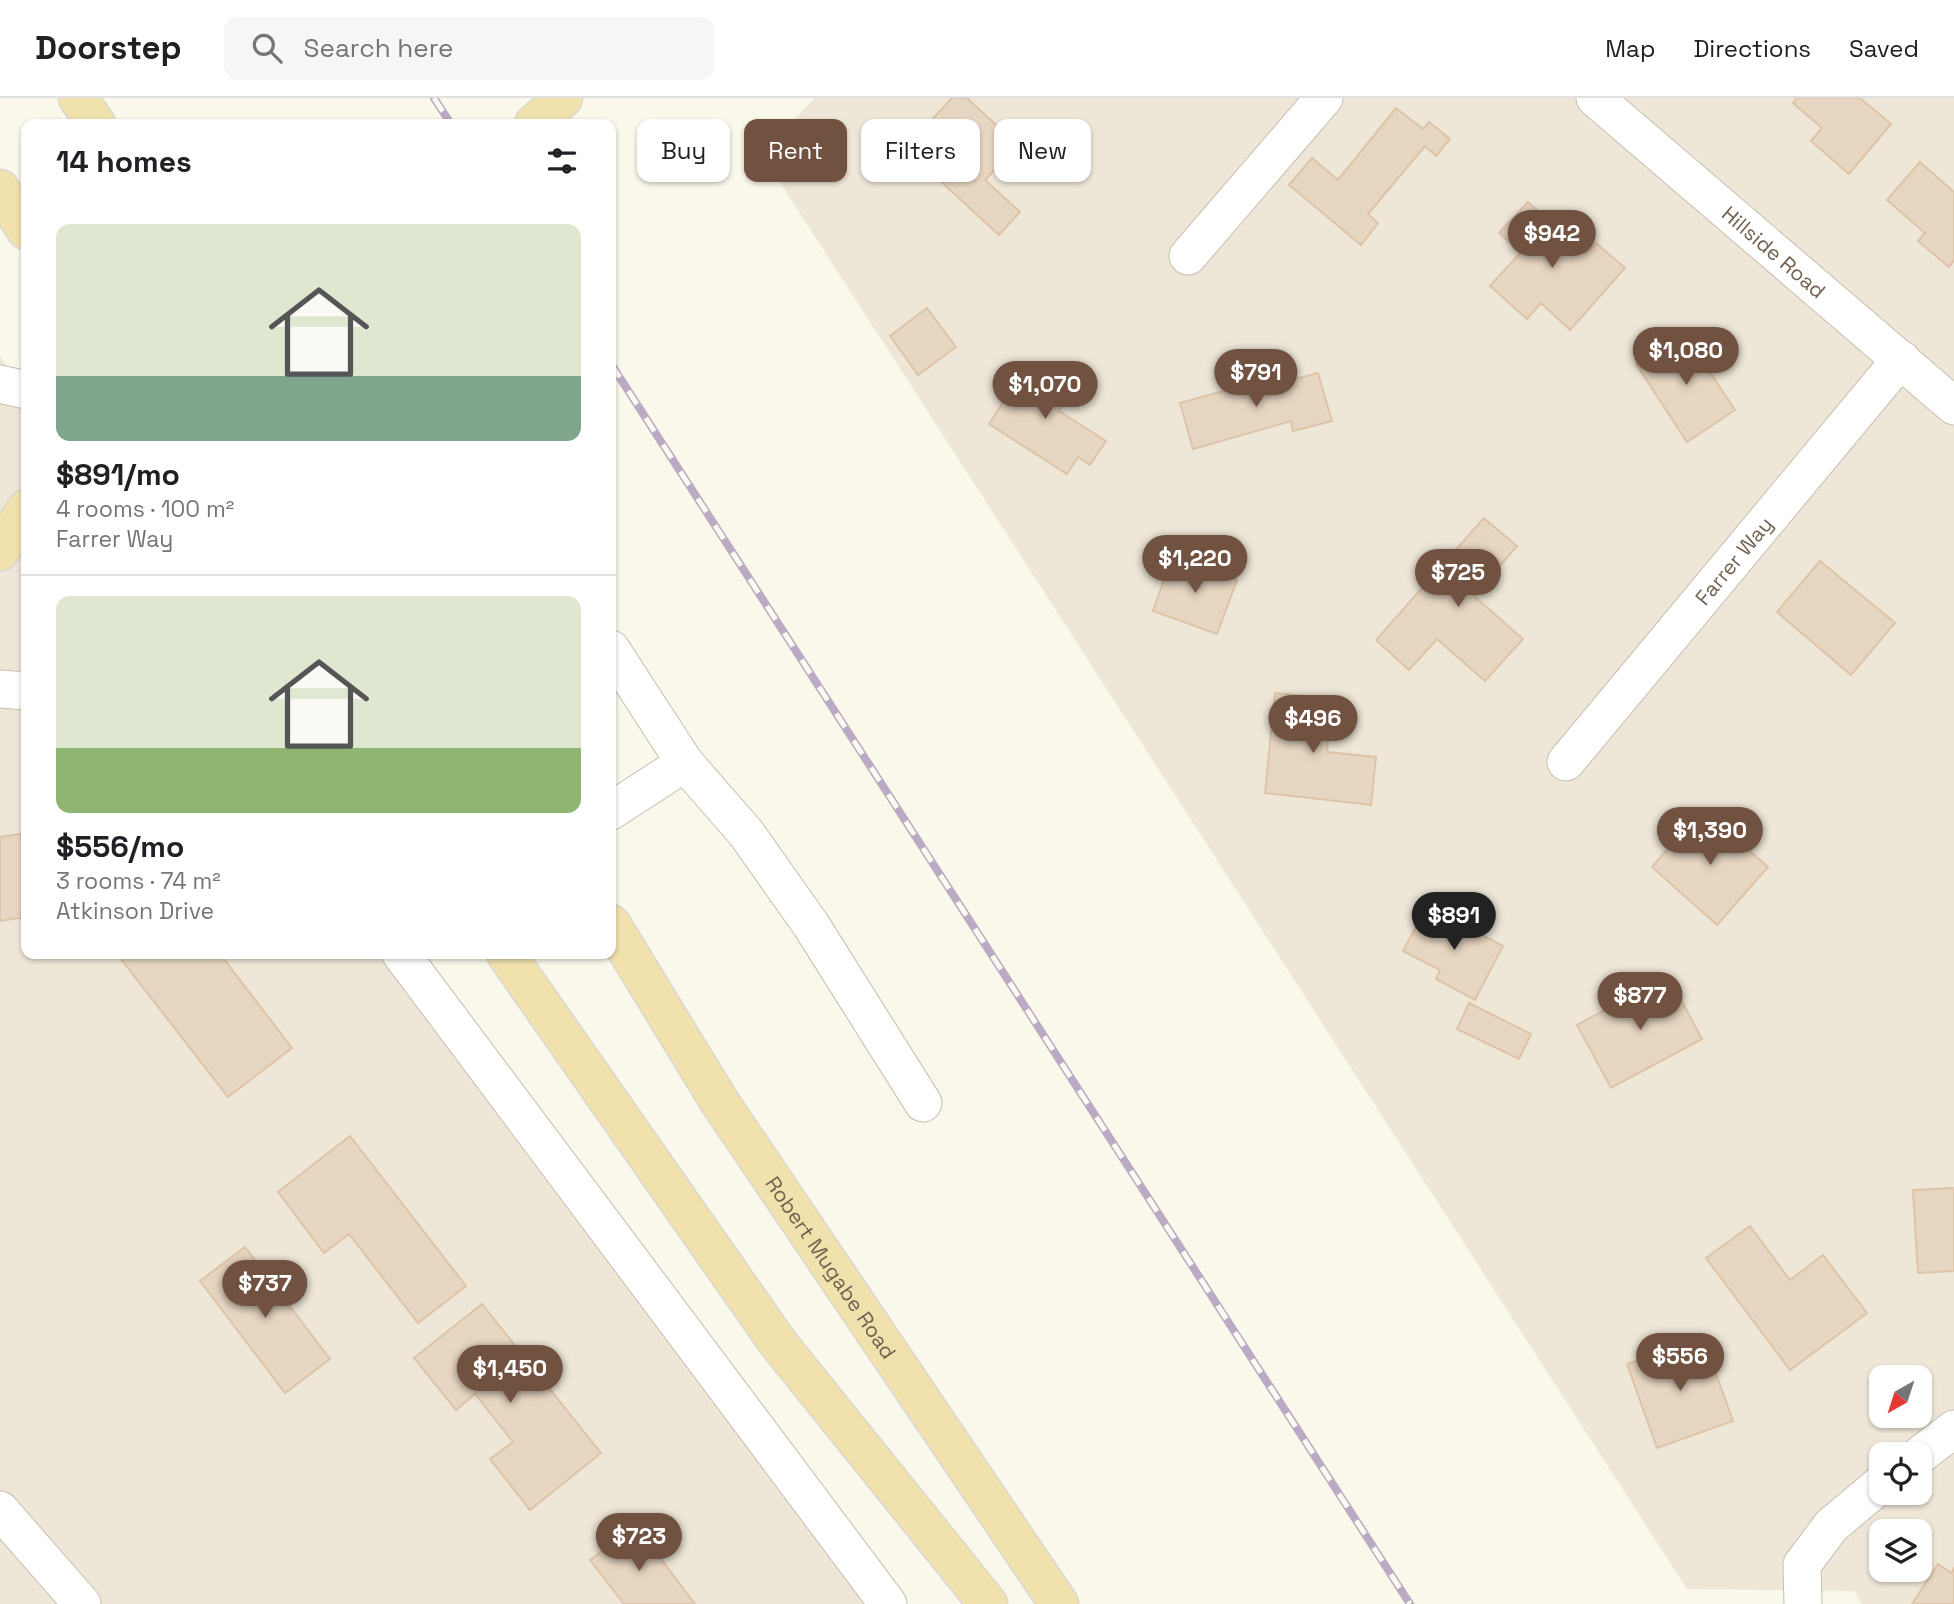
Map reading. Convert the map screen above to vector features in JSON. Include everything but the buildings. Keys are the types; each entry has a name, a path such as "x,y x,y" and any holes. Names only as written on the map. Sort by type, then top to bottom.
{"main road":[{"path":"78,98 93,119"},
{"path":"540,119 563,98"},
{"path":"0,189 21,222"},
{"path":"0,551 21,517"},
{"path":"0,562 21,547"},
{"path":"0,570 21,569"},
{"name":"Robert Mugabe Road","path":"616,932 719,1101 1059,1604"},
{"path":"509,959 778,1343 988,1604"}],"street":[{"path":"1188,256 1324,98"},
{"name":"Hillside Road","path":"1595,98 1954,407"},
{"name":"Farrer Way","path":"1566,762 1901,359"},
{"path":"0,384 21,389"},
{"path":"616,657 685,763 746,833 782,884 923,1103"},
{"path":"0,689 21,691"},
{"path":"616,808 685,763"},
{"path":"405,959 888,1604"},
{"path":"1932,1446 1954,1429"},
{"path":"1803,1604 1802,1565 1831,1526 1869,1494"},
{"path":"0,1510 82,1604"}],"shaded area":[{"path":"815,98 1954,98 1954,1604 1862,1604 1854,1591 1687,1589 780,182 847,182 847,119 794,119"},
{"path":"0,356 21,386 21,959 425,959 879,1604 0,1604"}],"railway":[{"path":"434,98 448,119"},
{"path":"616,372 1410,1604"}]}
